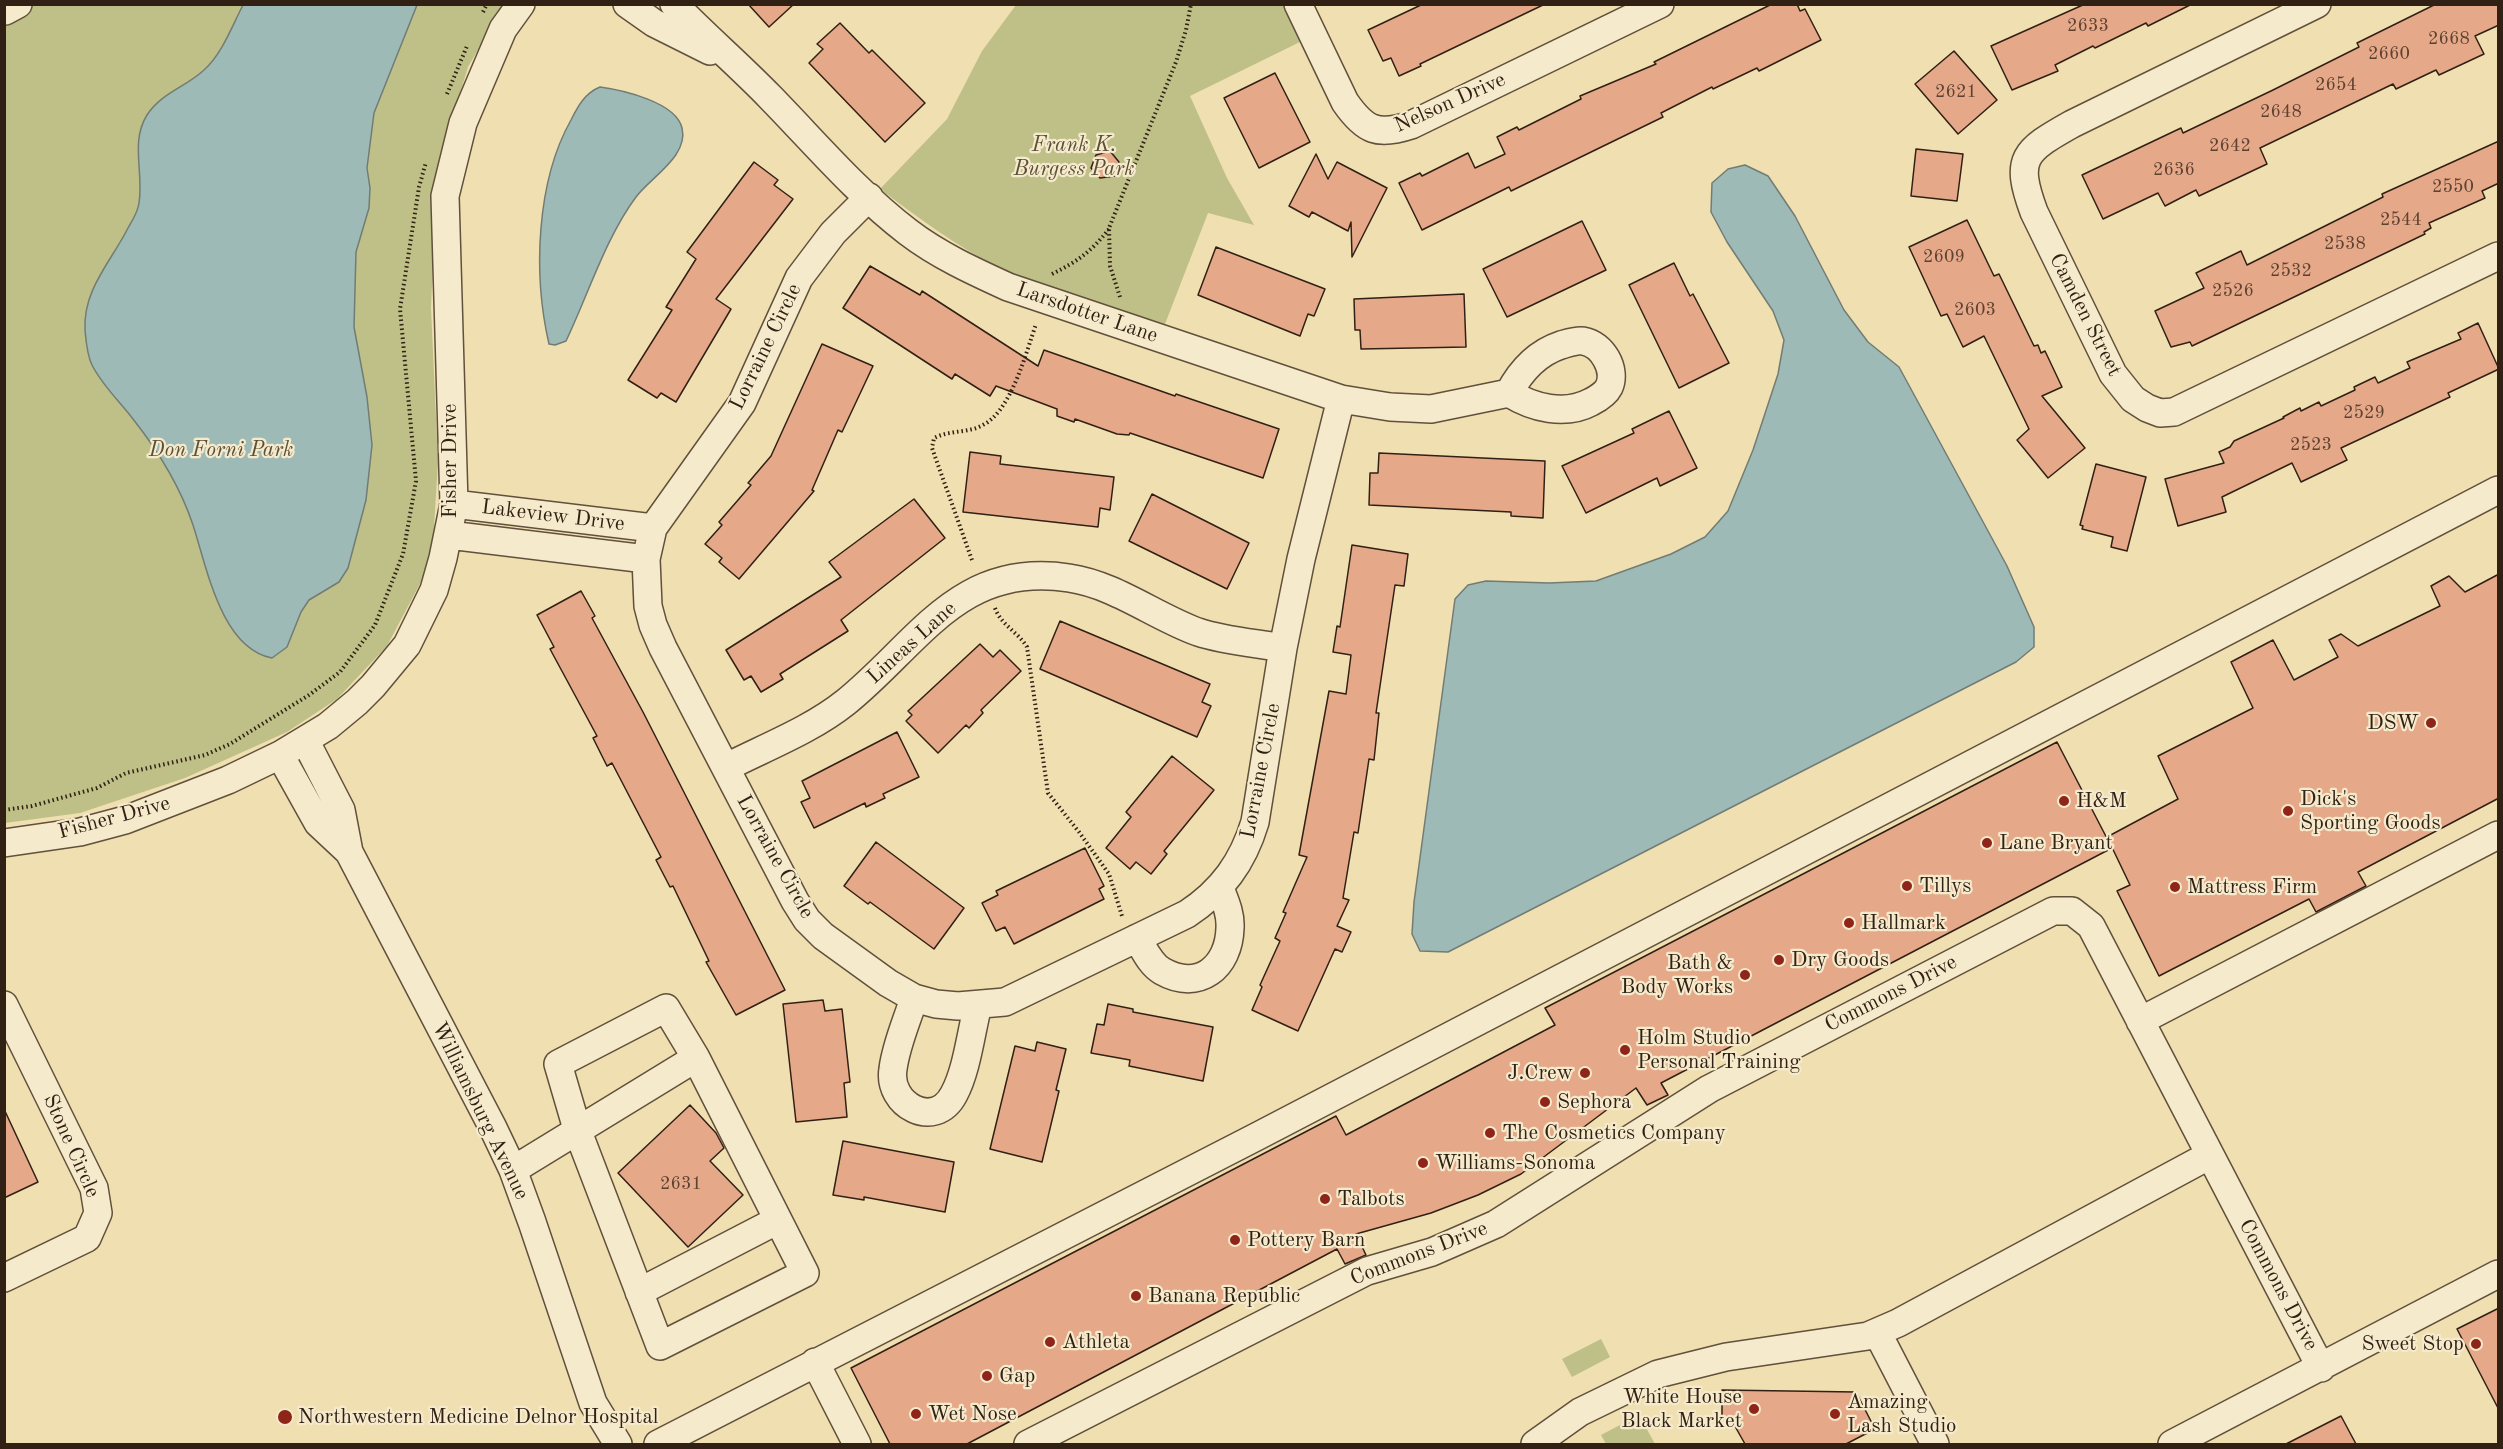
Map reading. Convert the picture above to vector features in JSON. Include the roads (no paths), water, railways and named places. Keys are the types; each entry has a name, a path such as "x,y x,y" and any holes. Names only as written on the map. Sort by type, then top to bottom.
{"street":[{"name":"Fisher Drive","path":"4,843 80,832 125,820 207,789 280,755 305,740 357,702 374,686 407,645 434,590 454,504 445,196 463,123 502,29 521,4"},
{"name":"Larsdotter Lane","path":"627,4 654,23 734,64"},
{"name":"Larsdotter Lane","path":"674,4 869,197 907,231 946,257 1008,287 1341,399 1390,407 1431,409 1509,393"},
{"name":"Nelson Drive","path":"1298,4 1345,102 1355,117 1376,130 1393,131 1411,125 1660,4"},
{"name":"Camden Street","path":"2317,4 2072,124 2040,142 2024,163 2024,184 2034,212 2113,374 2133,399 2147,408 2160,413 2174,412 2499,256"},
{"name":"Lorraine Circle","path":"869,197 833,233 799,278 788,297 742,403 653,528 646,559 648,606 652,625 807,920 823,936 888,983 914,998 936,1004 978,1005 1005,1002 1187,914 1208,901 1220,888 1247,847 1255,822 1283,648 1301,559 1341,399"},
{"path":"658,1444 1309,1110 2499,490"},
{"name":"Lakeview Drive","path":"454,504 653,528"},
{"name":"Lakeview Drive","path":"448,535 646,559"},
{"name":"Lineas Lane","path":"727,767 823,718 859,690 933,619 985,585 1012,578 1043,576 1070,578 1100,586 1198,632 1283,648"},
{"name":"Williamsburg Avenue","path":"305,740 341,810 350,852 494,1128 513,1170 593,1403 618,1444"},
{"name":"Williamsburg Avenue","path":"280,755 318,823 350,852"},
{"path":"2140,1021 2499,835"},
{"path":"1137,938 1149,958 1160,970 1189,979 1202,978 1224,957 1230,929 1229,913 1220,888"},
{"name":"Commons Drive","path":"1028,1444 1366,1271 1432,1252 1496,1224 1709,1089 2053,911 2072,911 2091,926 2321,1368"},
{"path":"914,998 892,1070 894,1086 900,1098 912,1109 926,1113 941,1107 954,1096 978,1005"},
{"name":"Stone Circle","path":"4,1005 94,1188 98,1213 87,1238 4,1278"},
{"path":"666,1008 696,1058 805,1273 660,1346 577,1129 558,1064 666,1008"},
{"path":"513,1170 696,1058"},
{"path":"1535,1444 1587,1408 1658,1374 1688,1365 1849,1340 1877,1332 2210,1155"},
{"path":"639,1292 778,1220"},
{"name":"Commons Drive","path":"2172,1444 2499,1274"},
{"path":"1877,1332 1935,1444"},
{"path":"815,1362 857,1444"}],"water":[{"path":"243,5 417,5 374,113 367,168 370,188 369,208 356,252 354,327 367,397 372,445 366,500 348,568 339,582 309,600 301,612 287,647 272,658 255,651 240,639 228,623 211,583 188,511 175,483 152,444 96,372 89,357 85,330 88,302 93,289 133,219 138,206 140,192 138,147 142,125 159,101 197,76 210,63 221,48"},
{"path":"600,87 634,94 659,104 678,119 683,138 674,157 636,197 625,213 606,248 566,341 555,345 549,344 541,289 541,229 544,200 559,145 571,120 586,96"},
{"path":"1745,165 1768,176 1795,216 1844,310 1868,342 1899,367 2007,566 2034,627 2034,647 2016,662 1448,952 1420,951 1412,934 1414,902 1455,599 1468,585 1486,581 1549,583 1596,581 1671,554 1705,537 1728,511 1753,450 1778,374 1784,340 1773,311 1727,242 1711,212 1712,183 1728,169"}],"place":[{"name":"DSW","path":"2431,723"},
{"name":"H&M","path":"2064,801"},
{"name":"Dick's Sporting Goods","path":"2288,811"},
{"name":"Lane Bryant","path":"1987,843"},
{"name":"Tillys","path":"1907,886"},
{"name":"Mattress Firm","path":"2175,887"},
{"name":"Hallmark","path":"1849,923"},
{"name":"Dry Goods","path":"1779,960"},
{"name":"Bath & Body Works","path":"1745,975"},
{"name":"Holm Studio Personal Training","path":"1625,1050"},
{"name":"J.Crew","path":"1585,1073"},
{"name":"Sephora","path":"1545,1102"},
{"name":"The Cosmetics Company","path":"1490,1133"},
{"name":"Williams-Sonoma","path":"1423,1163"},
{"name":"Talbots","path":"1325,1199"},
{"name":"Pottery Barn","path":"1235,1240"},
{"name":"Banana Republic","path":"1136,1296"},
{"name":"Athleta","path":"1050,1342"},
{"name":"Sweet Stop","path":"2476,1344"},
{"name":"Gap","path":"987,1376"},
{"name":"White House Black Market","path":"1754,1409"},
{"name":"Wet Nose","path":"916,1414"},
{"name":"Amazing Lash Studio","path":"1835,1414"},
{"name":"Northwestern Medicine Delnor Hospital","path":"285,1417"}],"park label":[{"name":"Frank K. Burgess Park","path":"1074,157"},
{"name":"Don Forni Park","path":"221,450"}]}
